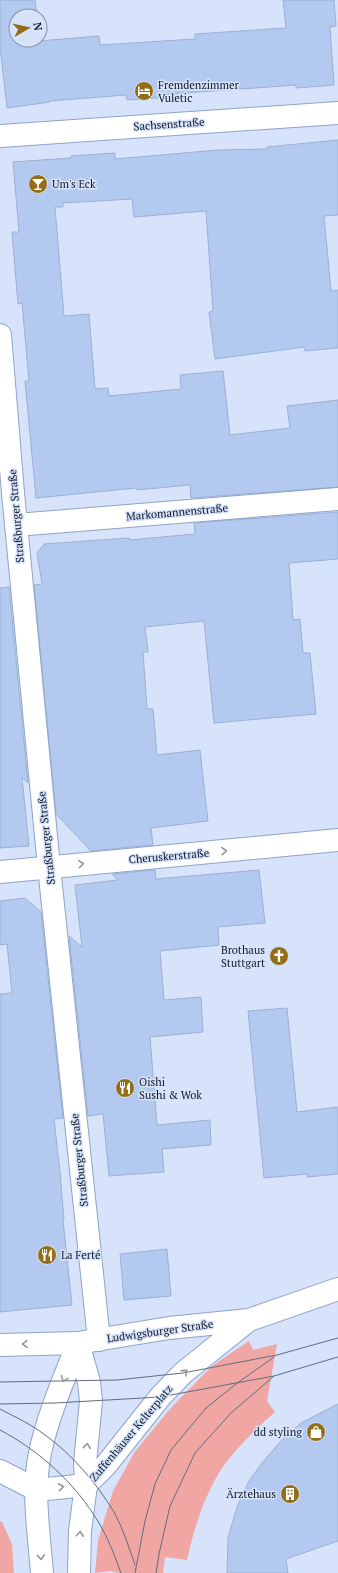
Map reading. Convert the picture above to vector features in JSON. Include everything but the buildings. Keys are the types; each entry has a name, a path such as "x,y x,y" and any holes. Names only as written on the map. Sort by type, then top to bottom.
{"street":[{"name":"Sachsenstraße","path":"0,136 338,113"},
{"name":"Straßburger Straße","path":"0,335 7,493 16,524 49,867 89,1342"},
{"name":"Markomannenstraße","path":"16,524 338,499"},
{"name":"Cheruskerstraße","path":"0,872 338,840"},
{"name":"Ludwigsburger Straße","path":"0,1345 89,1342 169,1328 249,1320 338,1289"},
{"name":"Zuffenhäuser Kelterplatz","path":"37,1490 86,1485 106,1465 160,1397 183,1374 249,1320"},
{"name":"Zuffenhäuser Kelterplatz","path":"79,1573 80,1531 86,1485 85,1463 91,1401 89,1382 89,1342"},
{"path":"42,1573 37,1490 40,1455 54,1403 89,1342"},
{"path":"0,1471 37,1490"}],"shaded area":[{"path":"249,1341 253,1350 277,1344 267,1401 275,1412 240,1446 222,1468 200,1512 187,1560 165,1557 163,1573 119,1573 111,1571 95,1573 98,1541 113,1491 134,1453 169,1410 212,1366"},
{"path":"0,1521 2,1522 12,1544 14,1573 0,1573"}],"tram line":[{"path":"0,1382 117,1380 183,1373 277,1355 338,1338"},
{"path":"135,1573 145,1521 155,1484 171,1450 206,1408 274,1357"},
{"path":"0,1404 55,1403 160,1397 274,1376 338,1357"},
{"path":"156,1573 170,1506 195,1453 231,1413 273,1377"},
{"path":"0,1409 40,1431 65,1451 83,1470 100,1491 114,1512 123,1531 135,1565"},
{"path":"0,1430 15,1438 43,1458 68,1482 89,1508 102,1529 121,1573"}],"place":[{"name":"Fremdenzimmer Vuletic","path":"144,91"},
{"name":"Um's Eck","path":"38,184"},
{"name":"Brothaus Stuttgart","path":"279,956"},
{"name":"Oishi Sushi & Wok","path":"125,1088"},
{"name":"La Ferté","path":"47,1255"},
{"name":"dd styling","path":"316,1432"},
{"name":"Ärztehaus","path":"290,1494"}]}
